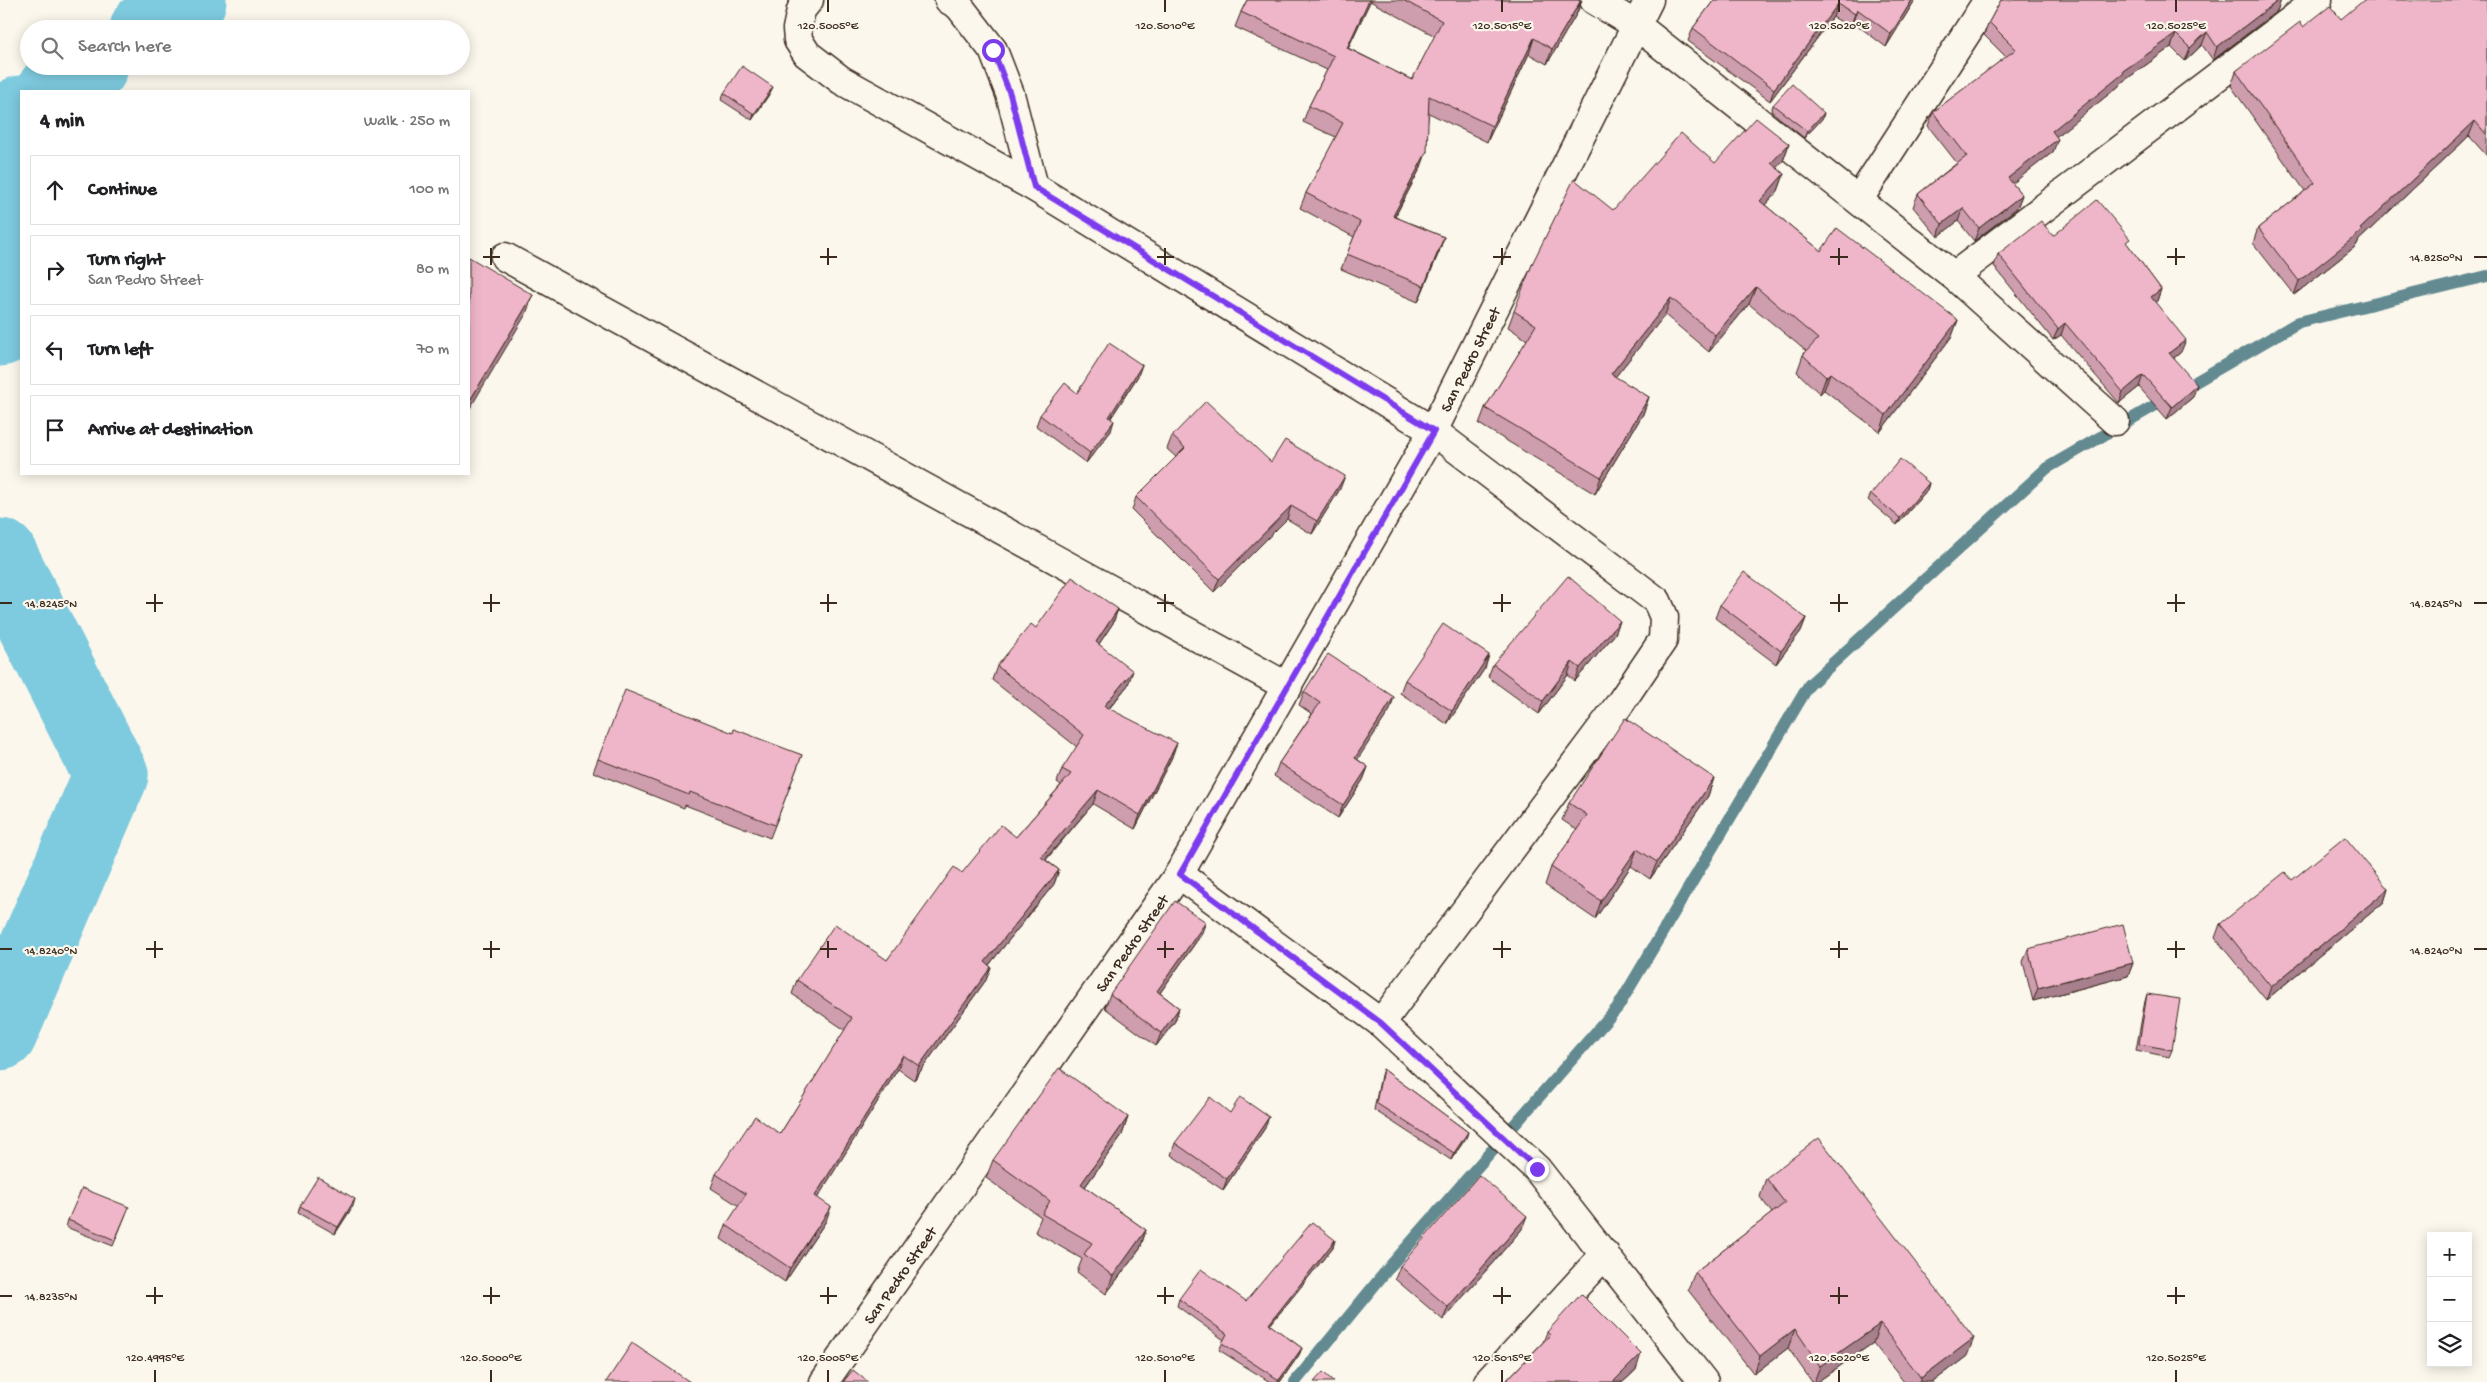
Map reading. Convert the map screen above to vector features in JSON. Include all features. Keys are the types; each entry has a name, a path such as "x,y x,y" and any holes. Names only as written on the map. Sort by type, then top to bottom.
{"street":[{"path":"809,0 801,10 797,29 798,40 807,54 841,80 1034,187 1434,431 1657,601 1664,617 1663,640 1619,706 1381,1023"},
{"path":"949,0 959,6 993,50 1010,94 1034,187"},
{"path":"1594,0 1636,25 1859,199 1954,276 2115,422"},
{"name":"San Pedro Street","path":"824,1382 1180,874 1434,431 1649,0"},
{"path":"1859,199 1988,0"},
{"path":"1954,276 2310,2"},
{"path":"505,257 1288,688"},
{"path":"1180,874 1381,1023 1537,1169 1704,1382"},
{"path":"1488,1382 1605,1254"}],"building":[{"path":"1247,0 1369,0 1347,48 1412,80 1442,21 1403,0 1581,0 1552,49 1534,38 1492,126 1429,96 1427,151 1393,216 1444,237 1424,286 1347,254 1360,222 1306,193 1343,123 1309,106 1334,56 1241,12"},
{"path":"1714,0 1912,0 1891,34 1857,9 1855,14 1838,4 1774,89 1693,28"},
{"path":"2001,0 2279,0 2217,47 2207,32 2190,48 2176,34 2123,71 2124,73 2052,131 2058,139 2008,178 2022,195 1979,228 1963,208 1942,224 1918,194 1967,156 1933,112 2016,49 1989,22"},
{"path":"2364,0 2487,0 2487,135 2475,121 2360,229 2362,231 2299,281 2258,228 2315,183 2236,71 2300,22 2303,27 2330,6 2341,19"},
{"path":"742,66 773,87 754,114 724,93"},
{"path":"1792,84 1824,113 1807,131 1773,105"},
{"path":"1756,118 1789,144 1771,163 1784,174 1760,201 1821,251 1837,228 1958,320 1886,415 1830,373 1826,377 1803,355 1818,339 1756,287 1715,335 1671,298 1611,374 1649,397 1601,477 1485,408 1536,325 1514,311 1533,262 1574,179 1613,210 1681,133 1715,163"},
{"path":"2097,200 2130,239 2126,242 2161,289 2151,297 2186,340 2169,353 2197,385 2172,407 2143,375 2123,392 2065,323 2058,329 1998,254 2041,221 2053,236"},
{"path":"470,258 533,295 470,400"},
{"path":"1109,343 1142,365 1109,417 1114,421 1090,453 1040,415 1065,383 1077,393"},
{"path":"1206,401 1271,462 1285,440 1345,476 1317,521 1291,506 1219,579 1136,497 1185,448 1172,436"},
{"path":"1900,459 1929,483 1900,518 1871,494"},
{"path":"1744,572 1806,618 1781,651 1720,605"},
{"path":"1568,576 1620,621 1580,668 1572,662 1543,701 1493,664"},
{"path":"1072,577 1118,609 1096,642 1133,671 1104,706 1177,743 1140,815 1098,790 1041,857 1059,870 985,962 991,967 919,1066 903,1055 815,1196 831,1207 790,1268 726,1225 746,1194 716,1174 755,1116 780,1134 852,1018 797,980 835,924 887,960 954,867 962,873 1001,825 1016,837 1071,774 1062,769 1084,735 997,666 1031,624 1036,628"},
{"path":"1443,624 1489,655 1452,711 1405,680"},
{"path":"1328,654 1394,697 1355,758 1368,767 1343,805 1279,763 1320,703 1304,692"},
{"path":"625,690 733,733 734,729 802,755 775,825 690,792 689,795 598,759"},
{"path":"1625,718 1714,778 1657,862 1637,849 1601,901 1551,867 1587,815 1569,803"},
{"path":"2345,837 2388,889 2271,987 2220,924 2285,872 2292,880"},
{"path":"1175,901 1206,922 1157,991 1179,1008 1161,1033 1110,994"},
{"path":"2123,924 2133,963 2038,988 2028,949"},
{"path":"2147,994 2180,999 2172,1050 2139,1044"},
{"path":"1059,1068 1128,1117 1081,1184 1146,1230 1113,1276 1084,1254 1092,1243 1042,1214 1050,1201 993,1160"},
{"path":"1383,1069 1468,1132 1454,1153 1376,1103"},
{"path":"1210,1097 1230,1113 1240,1097 1269,1117 1227,1179 1175,1143"},
{"path":"1819,1138 1974,1338 1921,1378 1880,1324 1820,1366 1795,1329 1760,1356 1695,1272 1785,1203 1766,1178"},
{"path":"1479,1175 1527,1216 1448,1307 1400,1266"},
{"path":"318,1177 355,1199 338,1227 300,1206"},
{"path":"82,1188 129,1207 115,1240 68,1220"},
{"path":"1312,1222 1335,1240 1269,1324 1302,1348 1279,1380 1222,1343 1227,1334 1179,1299 1201,1269 1246,1301"},
{"path":"1581,1294 1641,1354 1613,1382 1505,1382 1550,1335 1547,1332"},
{"path":"632,1343 690,1382 606,1382"},
{"path":"853,1370 868,1382 843,1382"},
{"path":"1323,1372 1334,1382 1314,1382"}],"waterway":[{"path":"160,20 189,0"},
{"path":"55,90 78,75"},
{"path":"0,329 20,123"},
{"path":"1295,1382 1392,1264 1618,1007 1809,685 2047,468 2299,322 2487,276"},
{"path":"0,556 111,775 0,1033"}],"route":[{"path":"993,50 1010,94 1034,187 1434,431 1180,874 1381,1023 1537,1169"}]}
